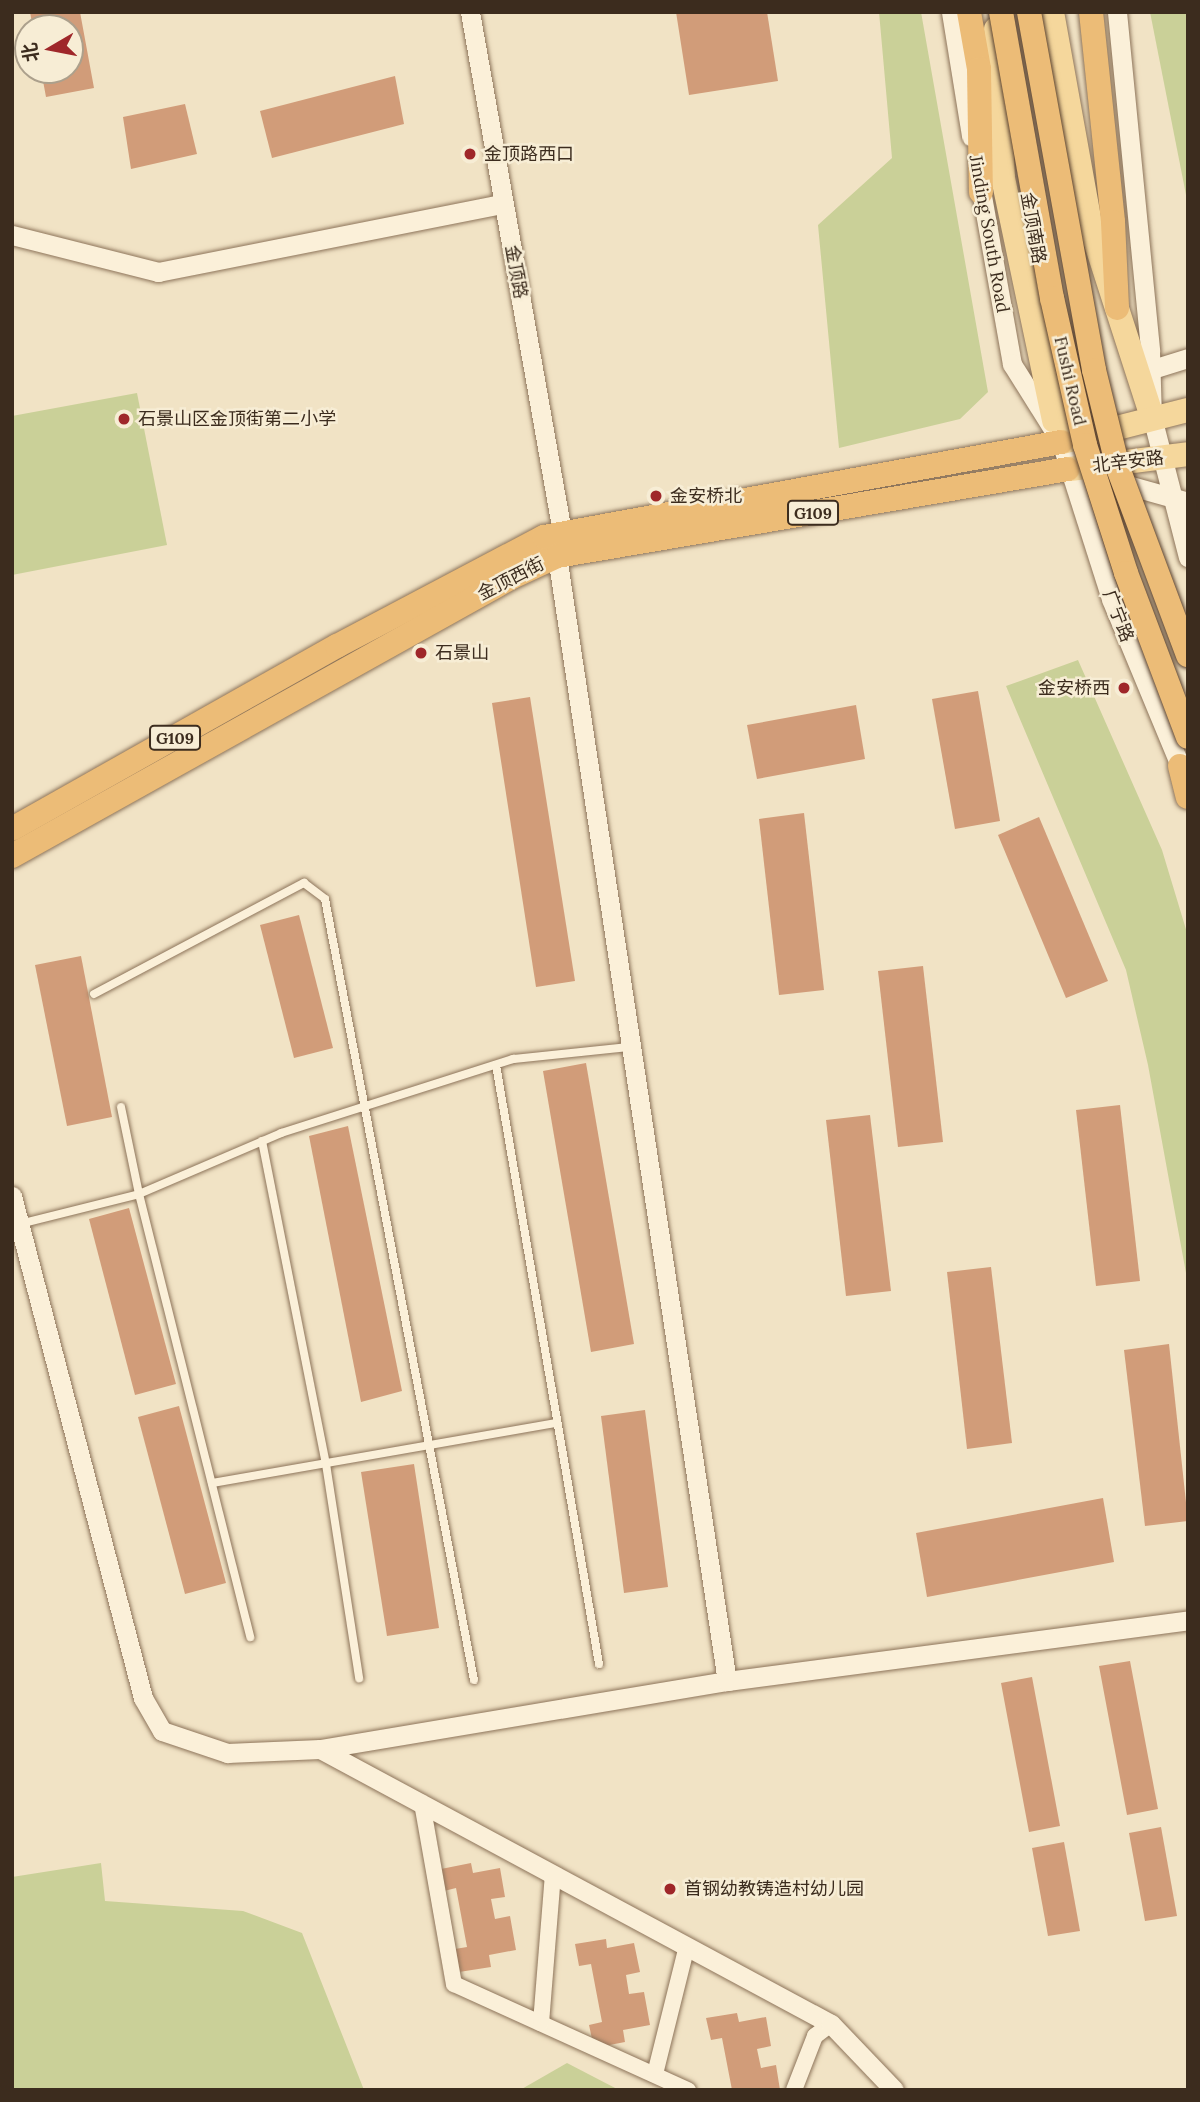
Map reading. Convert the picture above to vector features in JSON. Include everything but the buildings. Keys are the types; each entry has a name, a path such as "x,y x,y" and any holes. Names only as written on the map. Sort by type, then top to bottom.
{"highway":[{"name":"Fushi Road","path":"1001,12 1052,298 1085,445 1126,573 1188,737"},
{"name":"Fushi Road","path":"1029,12 1094,370 1118,468 1188,655"},
{"path":"1091,12 1113,222 1116,308"},
{"path":"958,16 979,69 981,192"},
{"name":"金顶西街","path":"12,856 512,577 560,544 1061,442"},
{"name":"金顶西街","path":"12,829 522,546 560,544 1068,469"},
{"path":"1184,776 1188,797"}],"main road":[{"path":"995,12 1003,178"},
{"name":"金顶南路","path":"995,12 1068,412 1061,442"},
{"path":"1052,12 1091,228 1116,308 1145,370 1152,417"},
{"path":"979,69 1038,359 1061,442 1188,410"},
{"name":"北辛安路","path":"1068,469 1188,454"}],"street":[{"name":"金顶路","path":"470,12 560,544 727,1681"},
{"path":"1117,12 1145,370 1188,358"},
{"name":"Jinding South Road","path":"958,16 981,192 1012,364 1061,442"},
{"path":"12,235 158,272 503,204"},
{"path":"1152,417 1161,458 1178,499 1188,557"},
{"name":"广宁路","path":"1061,442 1111,598 1184,776"},
{"path":"1068,469 1178,499"},
{"path":"12,1196 143,1699 162,1731 227,1753 320,1749 727,1681 1188,1620"},
{"path":"320,1749 831,2024 894,2090"},
{"path":"422,1803 454,1984 688,2090"},
{"path":"541,2022 554,1874"},
{"path":"655,2074 687,1946"},
{"path":"794,2090 815,2036 831,2024"}],"lane":[{"path":"94,994 304,883 325,899 367,1105 474,1681"},
{"path":"20,1224 139,1194 261,1141 496,1065 632,1046"},
{"path":"496,1065 599,1664"},
{"path":"121,1107 139,1194 250,1637"},
{"path":"261,1141 326,1464 359,1678"},
{"path":"212,1483 557,1423"}],"green space":[{"path":"879,12 921,12 988,392 960,419 839,448 818,225 892,158"},
{"path":"1150,12 1188,12 1188,205"},
{"path":"137,393 167,545 12,575 12,416"},
{"path":"1078,660 1162,850 1188,936 1188,1284 1148,1065 1126,970 1006,686"},
{"path":"101,1863 105,1901 243,1911 302,1933 364,2090 12,2090 12,1877"},
{"path":"567,2063 619,2090 520,2090"}],"place":[{"name":"金顶路西口","path":"470,154"},
{"name":"石景山区金顶街第二小学","path":"124,419"},
{"name":"金安桥北","path":"656,496"},
{"name":"石景山","path":"421,653"},
{"name":"金安桥西","path":"1124,688"},
{"name":"首钢幼教铸造村幼儿园","path":"670,1889"}]}
